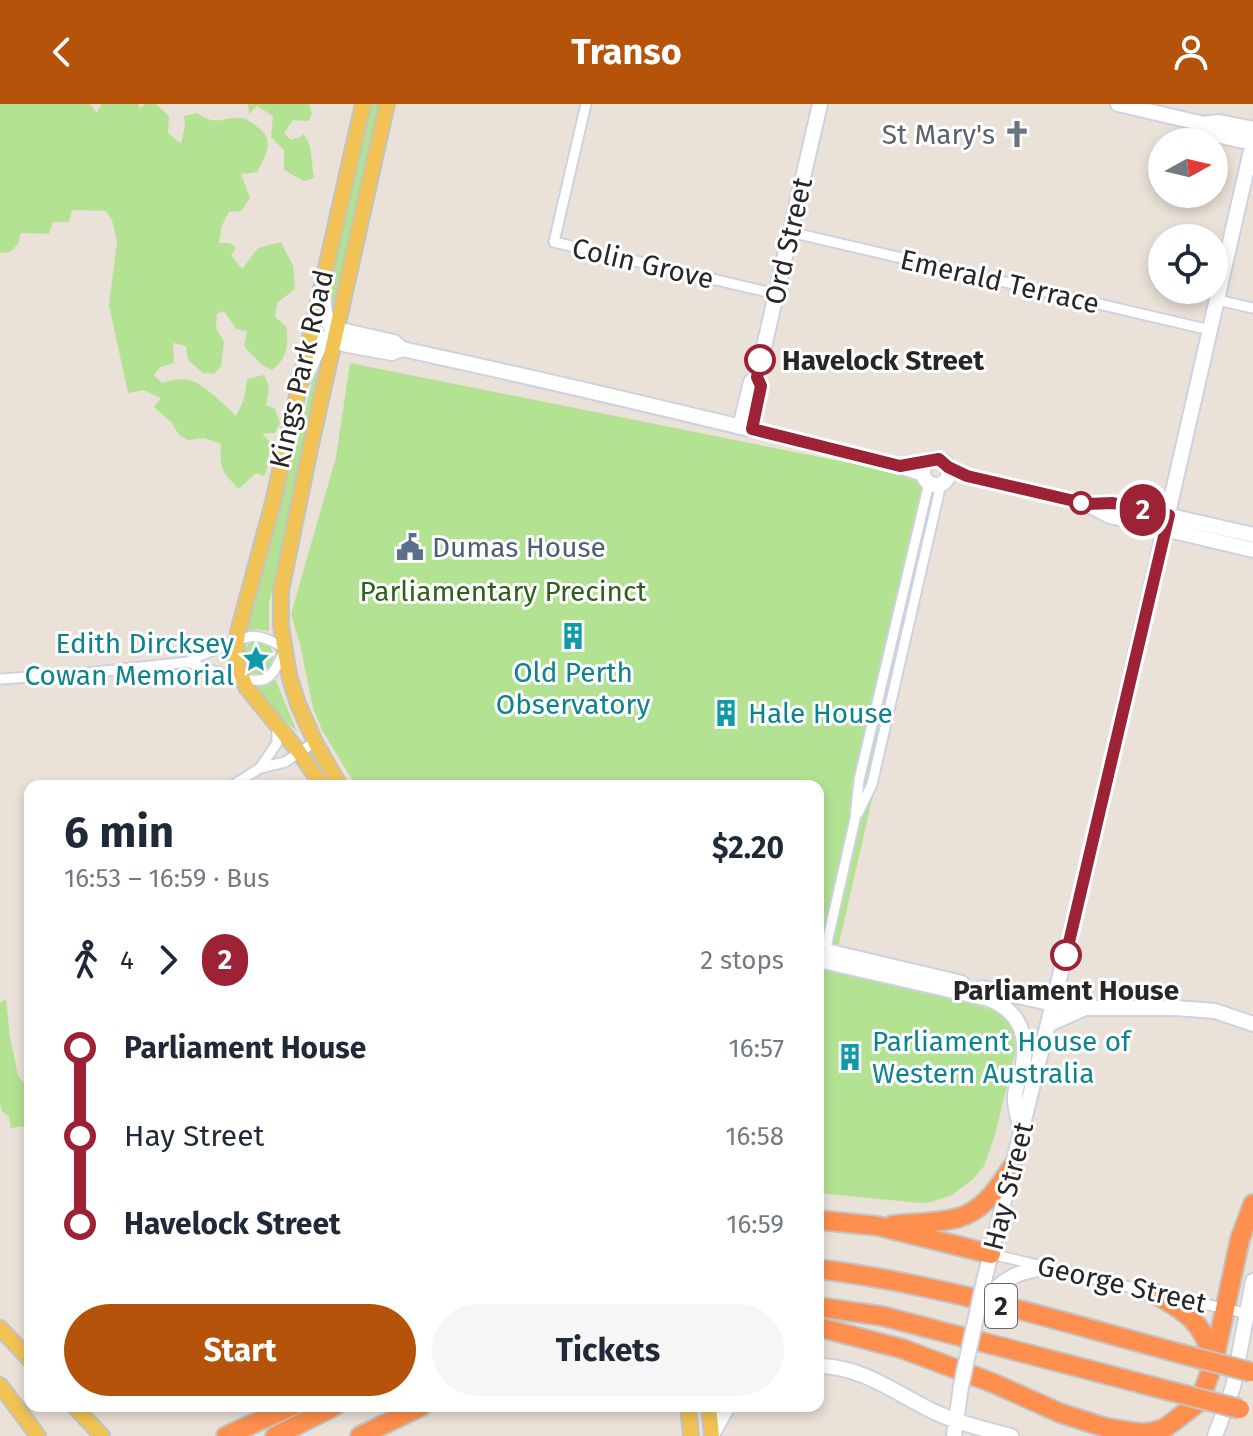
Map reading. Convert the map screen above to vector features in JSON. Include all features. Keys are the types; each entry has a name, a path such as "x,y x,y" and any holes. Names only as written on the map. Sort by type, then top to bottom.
{"highway":[{"path":"878,1226 928,1222 969,1213 993,1193 1012,1167"},
{"path":"824,1329 903,1349 993,1383 1060,1413 1107,1428 1152,1432 1165,1428 1199,1402 1213,1365 1240,1239 1253,1204"},
{"path":"824,1221 878,1226 991,1254"},
{"name":"2","path":"824,1270 881,1277 966,1296 1252,1373"},
{"path":"1153,1293 1182,1309 1194,1320 1209,1345 1213,1365"},
{"name":"2","path":"824,1308 882,1316 1246,1410"},
{"path":"228,1436 279,1412"},
{"path":"256,1436 283,1432 323,1412"},
{"path":"360,1436 410,1412"},
{"path":"1060,1413 1095,1436"}],"main road":[{"name":"Kings Park Road","path":"237,640 273,502 363,104"},
{"name":"Kings Park Road","path":"337,780 298,704 284,649 280,605 283,576 310,449 339,341 340,313 387,104"},
{"name":"Ord Street","path":"746,428 751,382 757,377 820,104"},
{"path":"1118,104 1204,124 1219,122 1253,129"},
{"path":"1204,124 1216,135 1253,142"},
{"name":"Hay Street","path":"1228,252 1253,142"},
{"path":"325,277 324,311 339,341"},
{"name":"Hay Street","path":"955,1428 984,1281 1054,1004 1216,304"},
{"path":"298,392 321,343 327,338 392,353 402,349 528,376 936,475 967,476 1087,504 1110,516 1253,535"},
{"path":"1167,522 1253,550"},
{"path":"237,640 237,664 242,678 256,701 318,780"},
{"path":"824,956 1054,1004 1085,1008 1215,1011 1253,1024"},
{"path":"824,956 989,999 1007,1008 1019,1025 1023,1040 1023,1065 1015,1097 1021,1129"},
{"path":"1049,1024 1085,1008"},
{"path":"978,1309 1008,1278 1020,1272 1049,1267"},
{"path":"1215,1436 1233,1387 1250,1314 1253,1281"},
{"path":"0,1328 24,1354"},
{"path":"824,1366 840,1367 864,1375 937,1413 955,1428 979,1429 1011,1436"},
{"path":"0,1385 38,1436"},
{"path":"80,1412 102,1436"},
{"path":"689,1412 691,1436"},
{"path":"710,1412 712,1436"},
{"path":"712,1436 725,1412"}],"street":[{"name":"Colin Grove","path":"586,104 554,242 776,294"},
{"name":"Emerald Terrace","path":"790,232 1210,330"},
{"path":"1228,302 1253,308"},
{"path":"824,943 855,819 872,784 936,475"},
{"path":"0,679 188,662 246,637 266,637 284,649 270,675 258,680 188,662"},
{"path":"260,768 277,743 277,726"},
{"path":"241,780 260,768 285,762 315,742"},
{"name":"George Street","path":"991,1254 1250,1314"}],"green space":[{"path":"0,104 90,104 97,113 101,104 139,104 139,109 145,104 156,104 169,116 168,133 181,144 184,116 197,113 214,120 245,119 263,131 268,148 257,172 241,174 250,198 241,211 229,212 222,225 219,243 230,243 236,248 231,255 242,269 258,248 281,242 293,266 295,289 277,303 275,317 286,326 287,333 284,356 272,370 261,364 244,346 247,331 236,329 224,311 217,314 216,328 224,342 221,366 214,374 203,373 188,360 186,346 173,343 174,363 160,367 154,375 162,383 183,379 195,382 236,416 244,399 247,379 264,375 269,387 266,405 275,409 280,422 275,433 262,434 271,443 264,476 256,473 239,489 223,469 221,444 204,438 188,440 179,435 171,422 154,407 161,398 144,390 128,393 109,305 117,242 112,220 106,211 72,210 69,222 53,222 49,234 21,233 18,244 10,252 0,253"},
{"path":"248,104 309,104 312,113 309,121 293,120 284,133 291,140 304,134 314,178 304,181 284,170 284,150 271,137 273,116 257,106 249,114"},
{"path":"371,104 384,104 333,318 328,289"},
{"path":"327,343 269,602 269,631 247,631 245,629 319,354"},
{"name":"Parliamentary Precinct","path":"350,363 945,482 834,965 1008,1014 1019,1036 995,1135 984,1166 973,1179 952,1195 921,1203 824,1194 824,780 352,780 322,730 313,708 291,614 336,457"},
{"path":"251,641 264,642 272,651 272,664 258,675 250,673 245,665 243,650"},
{"path":"275,680 297,732 254,686"},
{"path":"6,999 18,1075 24,1083 24,1128 23,1126 11,1128 9,1117 0,1104 0,1003"}],"bus line":[{"name":"2","path":"760,360 757,377 761,386 752,429 900,466 939,459 967,476 1087,504 1113,503 1169,515 1066,955"}],"place":[{"name":"St Mary's","path":"1017,134"},
{"name":"Havelock Street","path":"760,360"},
{"name":"Dumas House","path":"410,547"},
{"name":"Old Perth Observatory","path":"573,636"},
{"name":"Edith Dircksey Cowan Memorial","path":"256,659"},
{"name":"Hale House","path":"726,713"},
{"name":"Parliament House","path":"1066,955"},
{"name":"Parliament House of Western Australia","path":"850,1057"}]}
